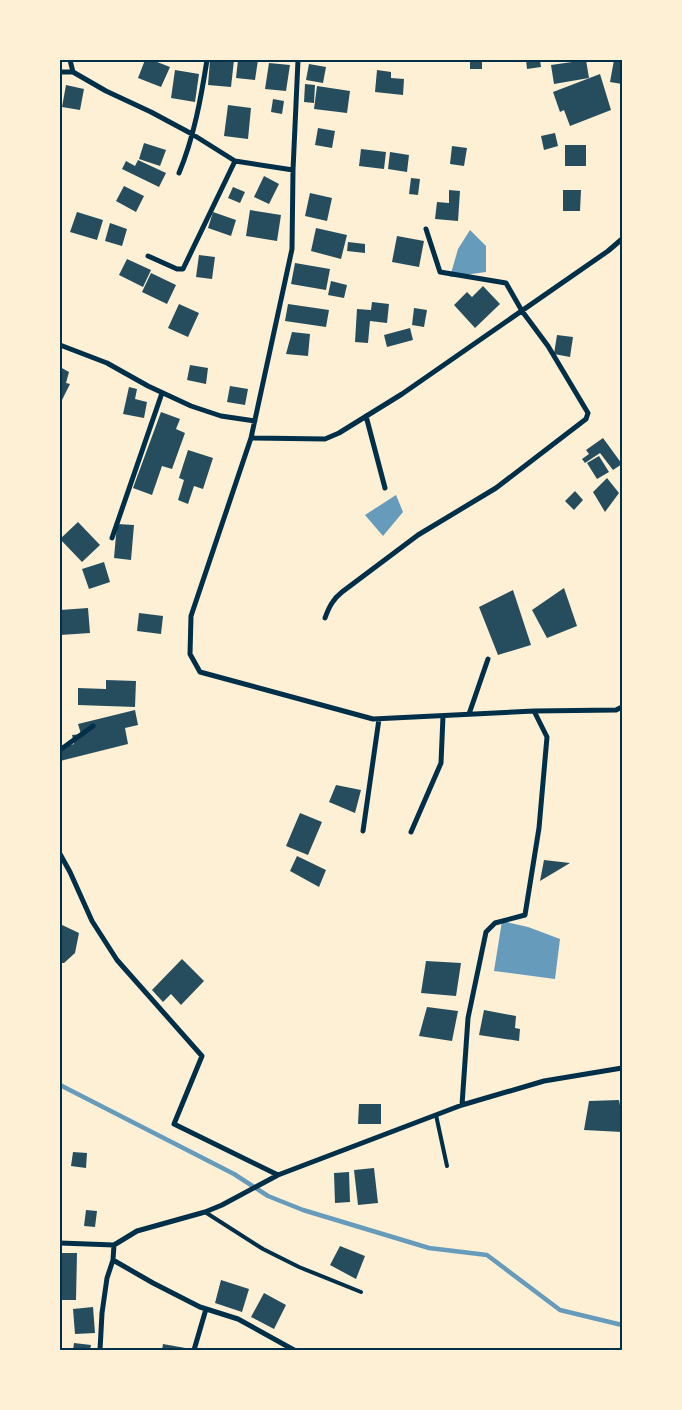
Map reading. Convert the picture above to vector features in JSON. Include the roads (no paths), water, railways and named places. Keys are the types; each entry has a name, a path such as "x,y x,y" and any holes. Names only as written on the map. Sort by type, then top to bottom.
{"street":[{"path":"70,60 73,72"},
{"path":"179,173 192,134 207,60"},
{"path":"298,60 292,170 292,249 251,438 191,616 190,654 200,672 373,719 616,710 622,707"},
{"path":"60,72 73,72 192,134 235,161 292,170"},
{"path":"148,256 177,269 183,269 235,161"},
{"path":"325,618 328,608 336,598 418,535 496,488 586,418 588,412 548,346 522,311 506,284 440,272 426,229"},
{"path":"251,438 325,439 402,394 622,239"},
{"path":"60,345 108,363 162,393 191,406 221,416 255,421"},
{"path":"112,538 162,393"},
{"path":"366,416 385,488"},
{"path":"469,714 488,659"},
{"path":"462,1105 468,1018 486,932 495,923 525,914 539,828 547,736 534,712"},
{"path":"411,832 441,763 443,716"},
{"path":"363,831 379,719"},
{"path":"60,750 93,726"},
{"path":"60,854 92,921 117,960 202,1056 174,1124 278,1175"},
{"path":"60,1243 114,1245 137,1230 205,1212 278,1175 462,1105 544,1081 622,1068"},
{"path":"100,1350 103,1304 107,1278 113,1260 114,1245"},
{"path":"113,1260 153,1283 206,1309 238,1319 294,1350"},
{"path":"194,1350 206,1309"}],"lane":[{"path":"436,1115 446,1166"},
{"path":"205,1212 263,1249 299,1267 361,1292"}],"water":[{"path":"470,230 486,246 486,272 450,277 458,249"},
{"path":"396,495 403,512 383,536 365,515"},
{"path":"502,921 528,927 560,939 555,979 494,971"}],"waterway":[{"path":"60,1085 234,1174 268,1196 303,1210 429,1248 487,1255 560,1310 622,1325"}]}
